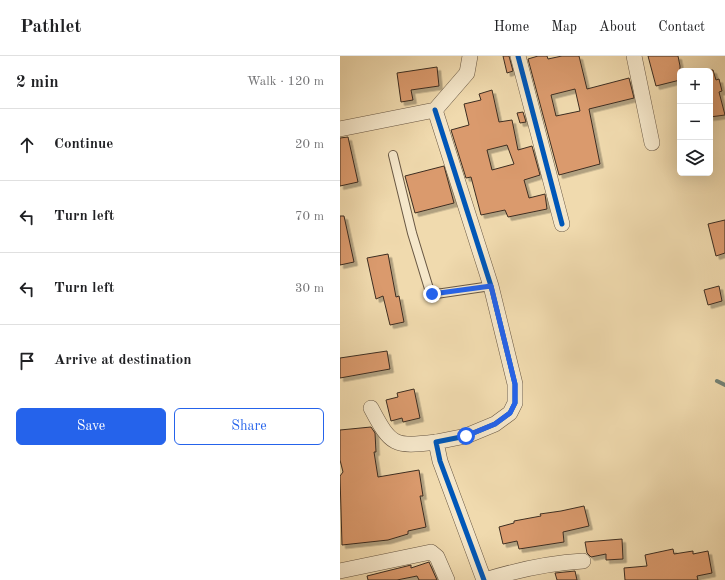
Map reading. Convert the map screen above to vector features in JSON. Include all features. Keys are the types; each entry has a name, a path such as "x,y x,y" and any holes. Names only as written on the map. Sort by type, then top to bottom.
{"street":[{"path":"340,129 435,110 467,73 470,56"},
{"path":"518,56 562,224"},
{"path":"634,56 652,143"},
{"path":"371,408 380,426 391,438 398,443 408,446 466,436 495,424 510,413 515,403 515,384 491,286 435,110"},
{"path":"436,442 440,461 484,580 541,566 583,561"},
{"path":"340,571 431,552 437,557 447,580"}],"lane":[{"path":"393,156 412,233 430,292 436,294 491,286"}],"building":[{"path":"503,56 509,56 513,71 507,73"},
{"path":"538,56 547,56 548,59 562,56 579,56 587,89 629,78 634,98 589,109 600,164 559,175 528,59","holes":["575,89 580,111 556,116 551,95"]},
{"path":"648,56 678,56 680,68 677,68 677,81 656,86"},
{"path":"437,67 439,86 411,90 413,100 401,102 397,73"},
{"path":"713,70 716,80 719,79 722,91 719,92 725,115 713,117"},
{"path":"492,90 499,122 512,120 518,150 532,146 540,175 524,180 529,198 545,194 547,209 508,217 505,210 481,215 471,177 466,178 451,130 469,125 464,104 481,100 479,94","holes":["507,145 514,164 492,170 487,150"]},
{"path":"523,112 526,122 520,123 517,113"},
{"path":"348,137 358,182 340,186 340,138"},
{"path":"444,166 454,203 415,213 405,176"},
{"path":"340,216 344,216 354,262 340,265"},
{"path":"725,220 725,253 716,256 708,224"},
{"path":"388,254 396,297 399,296 404,322 390,325 383,296 376,299 367,258"},
{"path":"719,286 722,301 708,305 704,290"},
{"path":"387,351 390,369 340,378 340,358"},
{"path":"414,389 420,418 403,422 402,418 391,421 386,400 398,397 397,393"},
{"path":"371,427 375,433 376,452 374,452 378,477 419,470 423,496 420,496 426,527 408,531 408,534 388,540 342,545 340,476 343,472 340,460 340,430"},
{"path":"584,506 589,526 563,532 564,542 519,549 517,541 503,544 499,527 514,523 514,521 541,516 540,514"},
{"path":"622,539 623,559 606,560 606,554 591,557 587,553 585,542"},
{"path":"673,549 674,554 693,551 693,554 708,551 712,573 697,576 698,580 625,580 624,568 647,566 645,555"},
{"path":"429,562 437,580 419,580 417,576 397,580 368,580 367,576 411,565 411,568"},
{"path":"575,571 577,580 557,580 555,573"}],"waterway":[{"path":"717,381 725,385"}],"cycle path":[{"path":"518,56 562,224"},
{"path":"435,110 491,286 515,384 515,403 510,413 495,424 466,436 436,442 440,461 484,580"}],"route":[{"path":"432,294 491,286 515,384 515,403 510,413 495,424 466,436"}]}
